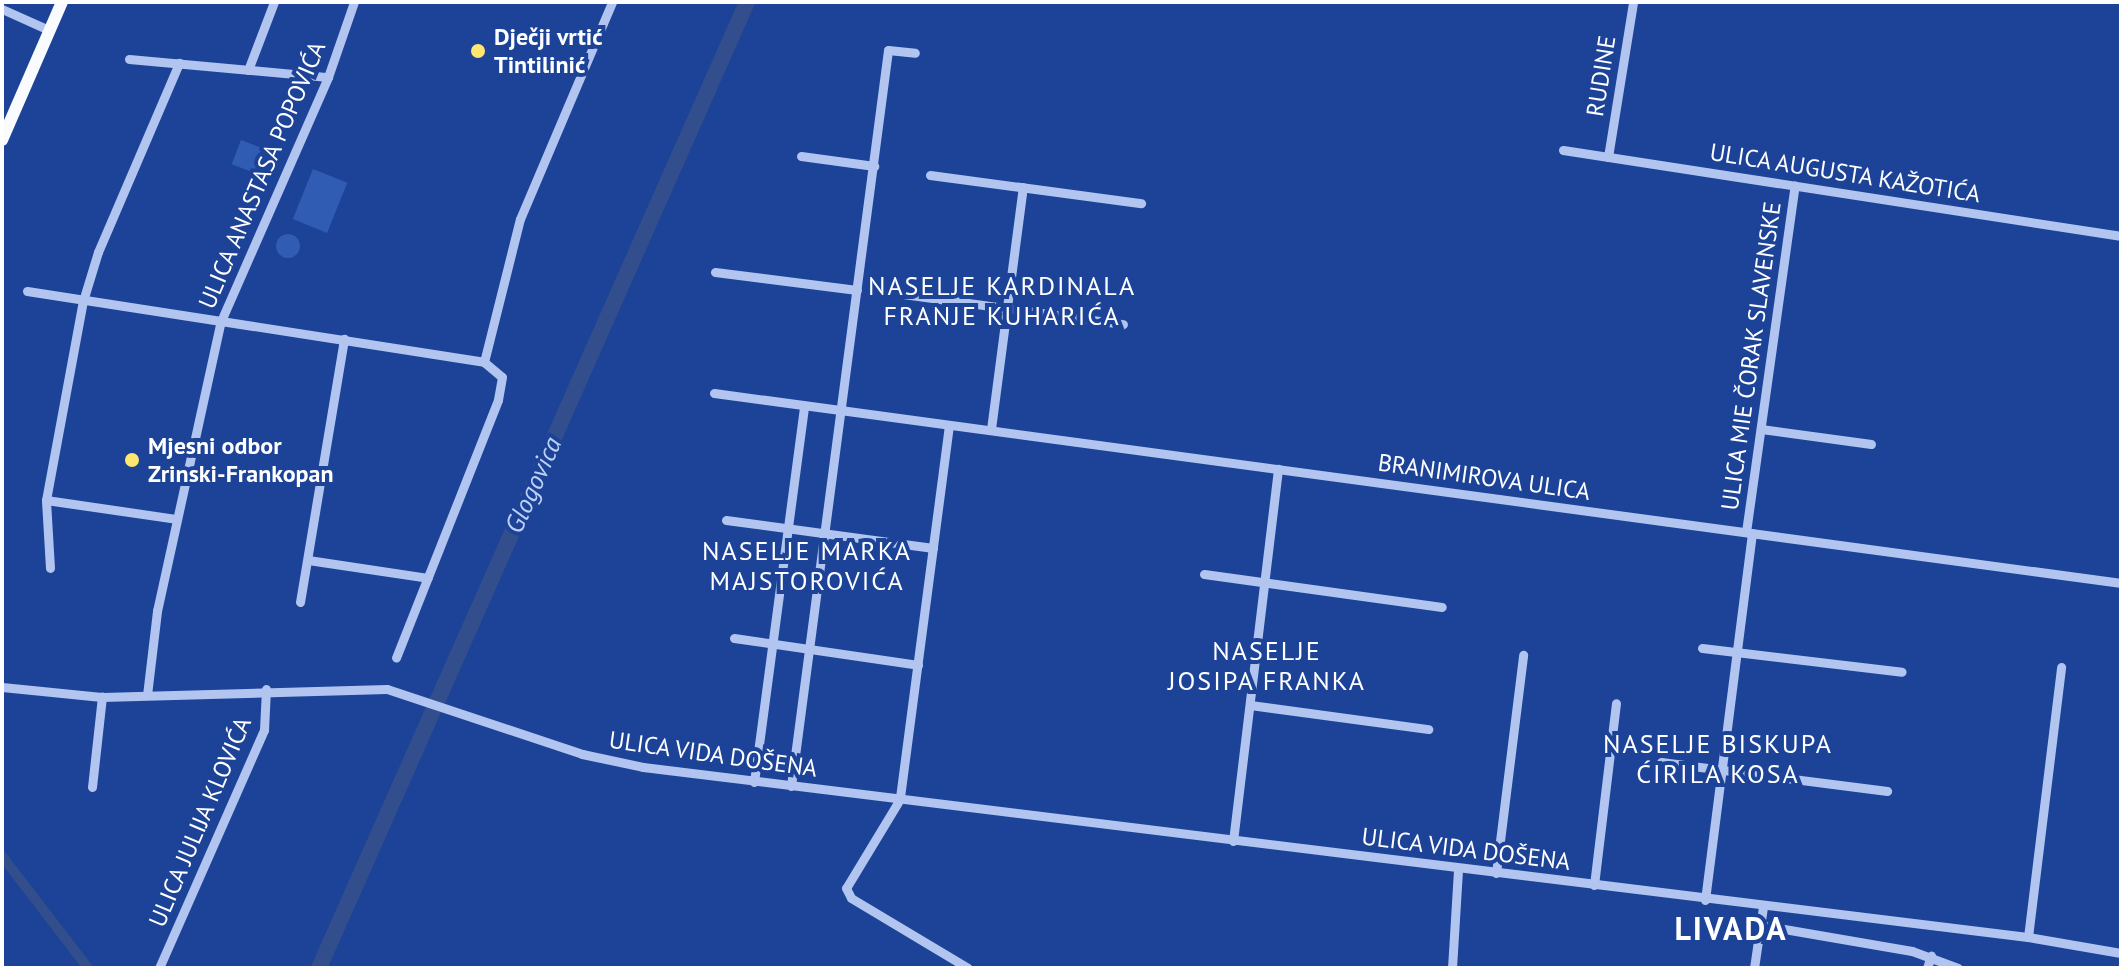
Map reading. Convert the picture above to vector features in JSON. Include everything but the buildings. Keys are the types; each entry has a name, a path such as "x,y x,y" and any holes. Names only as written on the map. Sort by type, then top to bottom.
{"main road":[{"path":"2,140 62,2"}],"street":[{"path":"248,70 274,2"},
{"name":"ULICA ANASTASA POPOVIĆA","path":"147,695 154,625 221,321 328,77 354,2"},
{"path":"484,362 520,219 612,2"},
{"name":"RUDINE","path":"1608,157 1633,2"},
{"path":"2,9 49,30"},
{"path":"791,786 888,50 915,53"},
{"path":"129,59 328,77"},
{"path":"50,568 46,500 83,301 98,252 179,63"},
{"name":"ULICA AUGUSTA KAŽOTIĆA","path":"1563,150 2121,236"},
{"path":"801,156 874,166"},
{"path":"930,175 1141,203"},
{"name":"ULICA MIE ČORAK SLAVENSKE","path":"1749,533 1795,185"},
{"path":"991,429 1023,187"},
{"path":"715,272 857,290"},
{"path":"27,291 484,362 502,377 498,400 396,657"},
{"path":"903,294 1123,324"},
{"path":"300,602 344,339"},
{"name":"BRANIMIROVA ULICA","path":"714,393 2121,583"},
{"path":"754,782 804,407"},
{"path":"949,425 900,799 849,878 847,893 968,968"},
{"path":"1761,429 1871,444"},
{"path":"1233,841 1278,469"},
{"path":"46,500 176,519"},
{"path":"726,520 933,548"},
{"path":"1705,900 1749,533"},
{"path":"308,560 428,578"},
{"path":"1204,574 1442,607"},
{"path":"734,638 810,646 918,665"},
{"path":"1702,648 1902,672"},
{"path":"1496,873 1523,655"},
{"path":"2028,937 2061,667"},
{"name":"ULICA VIDA DOŠENA","path":"2,687 102,697 266,689 387,689 610,762 1705,900 2028,937 2121,953"},
{"name":"ULICA JULIJA KLOVIĆA","path":"159,968 264,730 266,689"},
{"path":"92,787 102,697"},
{"path":"1594,885 1616,703"},
{"path":"1250,705 1428,729"},
{"path":"1661,762 1887,791"},
{"path":"1452,968 1458,869"},
{"path":"1754,968 1763,907"},
{"path":"1761,925 1931,956 1958,968"},
{"path":"1927,968 1931,956"}],"shaded area":[{"path":"241,140 277,154 268,178 232,164"},
{"path":"313,169 347,183 327,233 293,219"},
{"path":"288,234 297,237 300,246 297,255 288,258 279,255 276,246 279,237"}],"waterway":[{"name":"Glogovica","path":"319,968 747,2"},
{"path":"2,856 88,968"}],"place":[{"name":"Dječji vrtić Tintilinić","path":"478,51"},
{"name":"Mjesni odbor Zrinski-Frankopan","path":"132,460"}],"district":[{"name":"NASELJE KARDINALA FRANJE KUHARIĆA","path":"1002,301"},
{"name":"NASELJE MARKA MAJSTOROVIĆA","path":"807,566"},
{"name":"NASELJE JOSIPA FRANKA","path":"1267,666"},
{"name":"NASELJE BISKUPA ĆIRILA KOSA","path":"1718,759"},
{"name":"LIVADA","path":"1731,928"}]}
